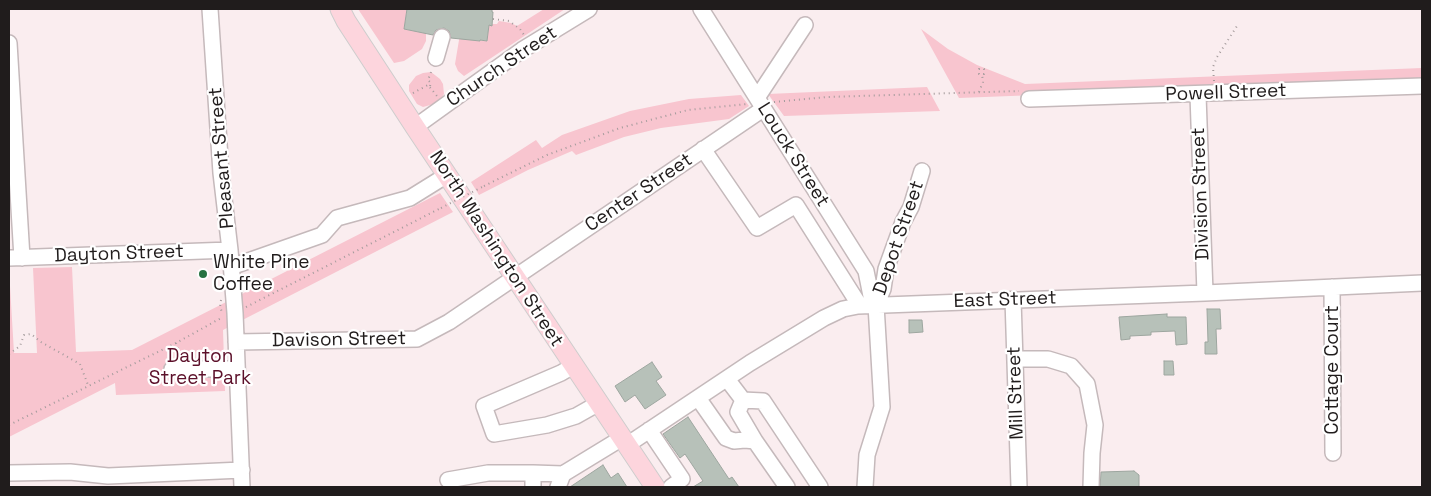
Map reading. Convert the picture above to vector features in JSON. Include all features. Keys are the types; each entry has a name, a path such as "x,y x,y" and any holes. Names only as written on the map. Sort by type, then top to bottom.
{"main road":[{"name":"North Washington Street","path":"340,9 415,127 654,487"}],"street":[{"name":"Pleasant Street","path":"210,9 222,173 230,250 242,487"},
{"name":"Church Street","path":"415,127 522,50 589,9"},
{"name":"Louck Street","path":"701,9 860,259 866,271 871,296 876,305"},
{"path":"760,103 804,25"},
{"path":"433,65 442,37"},
{"path":"9,43 16,258"},
{"name":"Powell Street","path":"1027,95 1198,95 1422,86"},
{"name":"Division Street","path":"1198,95 1204,293"},
{"name":"Center Street","path":"514,277 703,149 760,103"},
{"path":"703,149 758,228 796,205 860,306"},
{"name":"Depot Street","path":"876,305 883,290 886,269 903,222 911,206 922,171"},
{"path":"231,267 322,235 336,218 410,198 447,175"},
{"name":"Dayton Street","path":"16,258 230,250"},
{"name":"Davison Street","path":"236,342 417,339 449,322 514,277"},
{"name":"East Street","path":"561,481 624,442 649,430 750,363 824,318 843,309 876,305 1422,283"},
{"name":"Cottage Court","path":"1332,286 1333,453"},
{"name":"Mill Street","path":"1013,299 1018,487"},
{"path":"865,487 867,455 882,407 876,305"},
{"path":"1015,359 1048,359 1071,366 1087,384 1095,424 1091,487"},
{"path":"573,366 484,406 494,434 557,422 576,416 598,403"},
{"path":"172,369 237,369"},
{"path":"728,379 743,400"},
{"path":"698,398 726,438 734,442 745,440 756,442"},
{"path":"743,400 738,412 787,487"},
{"path":"743,400 764,401 820,487"},
{"path":"649,430 682,479 671,487"},
{"path":"9,473 70,472 108,476 242,470"},
{"path":"448,480 488,473 533,480 561,481"}],"path":[{"path":"9,9 21,9"},
{"path":"493,19 509,21 520,29 525,38"},
{"path":"1214,83 1213,67 1217,57 1237,26"},
{"path":"433,65 428,80 437,96"},
{"path":"979,92 983,82 982,74"},
{"path":"413,93 425,85 430,86"},
{"path":"441,208 547,155 620,128 688,110 828,97 979,92 1027,95"},
{"path":"9,354 20,346 24,335 31,334 41,342 80,364 88,385"}],"green space":[{"path":"358,9 407,9 404,29 426,33 426,41 422,49 404,61 394,63"},
{"path":"544,9 565,9 464,76 458,71 455,64 460,34 471,40 487,41 489,25 497,24 499,21 517,26"},
{"path":"921,29 948,49 977,65 1025,84 1422,68 1422,80 959,98"},
{"path":"431,72 443,84 444,94 434,104 423,107 417,104 409,91 409,85 416,76"},
{"path":"927,87 940,111 784,116 768,94"},
{"path":"741,95 749,106 729,119 661,128 624,137 576,155 572,151 528,170 479,195 471,182 536,140 542,148 562,135 630,111 689,99"},
{"name":"Dayton Street Park","path":"440,193 453,212 223,330 225,391 116,395 115,383 9,437 9,269 14,353 37,353 33,268 72,267 76,352 132,350"}],"building":[{"path":"407,9 492,9 492,26 489,25 487,41 451,38 449,31 444,28 436,30 433,35 404,29"},
{"path":"1207,309 1220,309 1221,329 1216,329 1217,354 1205,354 1205,342 1208,342"},
{"path":"1167,314 1167,317 1186,317 1187,344 1176,345 1175,331 1151,332 1151,335 1130,336 1130,339 1121,340 1119,317"},
{"path":"909,320 922,320 923,332 909,333"},
{"path":"1164,361 1173,361 1174,375 1164,375"},
{"path":"652,362 662,377 656,381 666,395 645,409 635,395 625,402 615,386"},
{"path":"688,417 729,479 732,477 739,487 693,487 703,481 685,454 680,458 663,434"},
{"path":"603,465 611,478 618,473 627,487 570,487"},
{"path":"1134,471 1139,475 1139,487 1100,487 1101,472"}],"place":[{"name":"White Pine Coffee","path":"203,274"}]}
